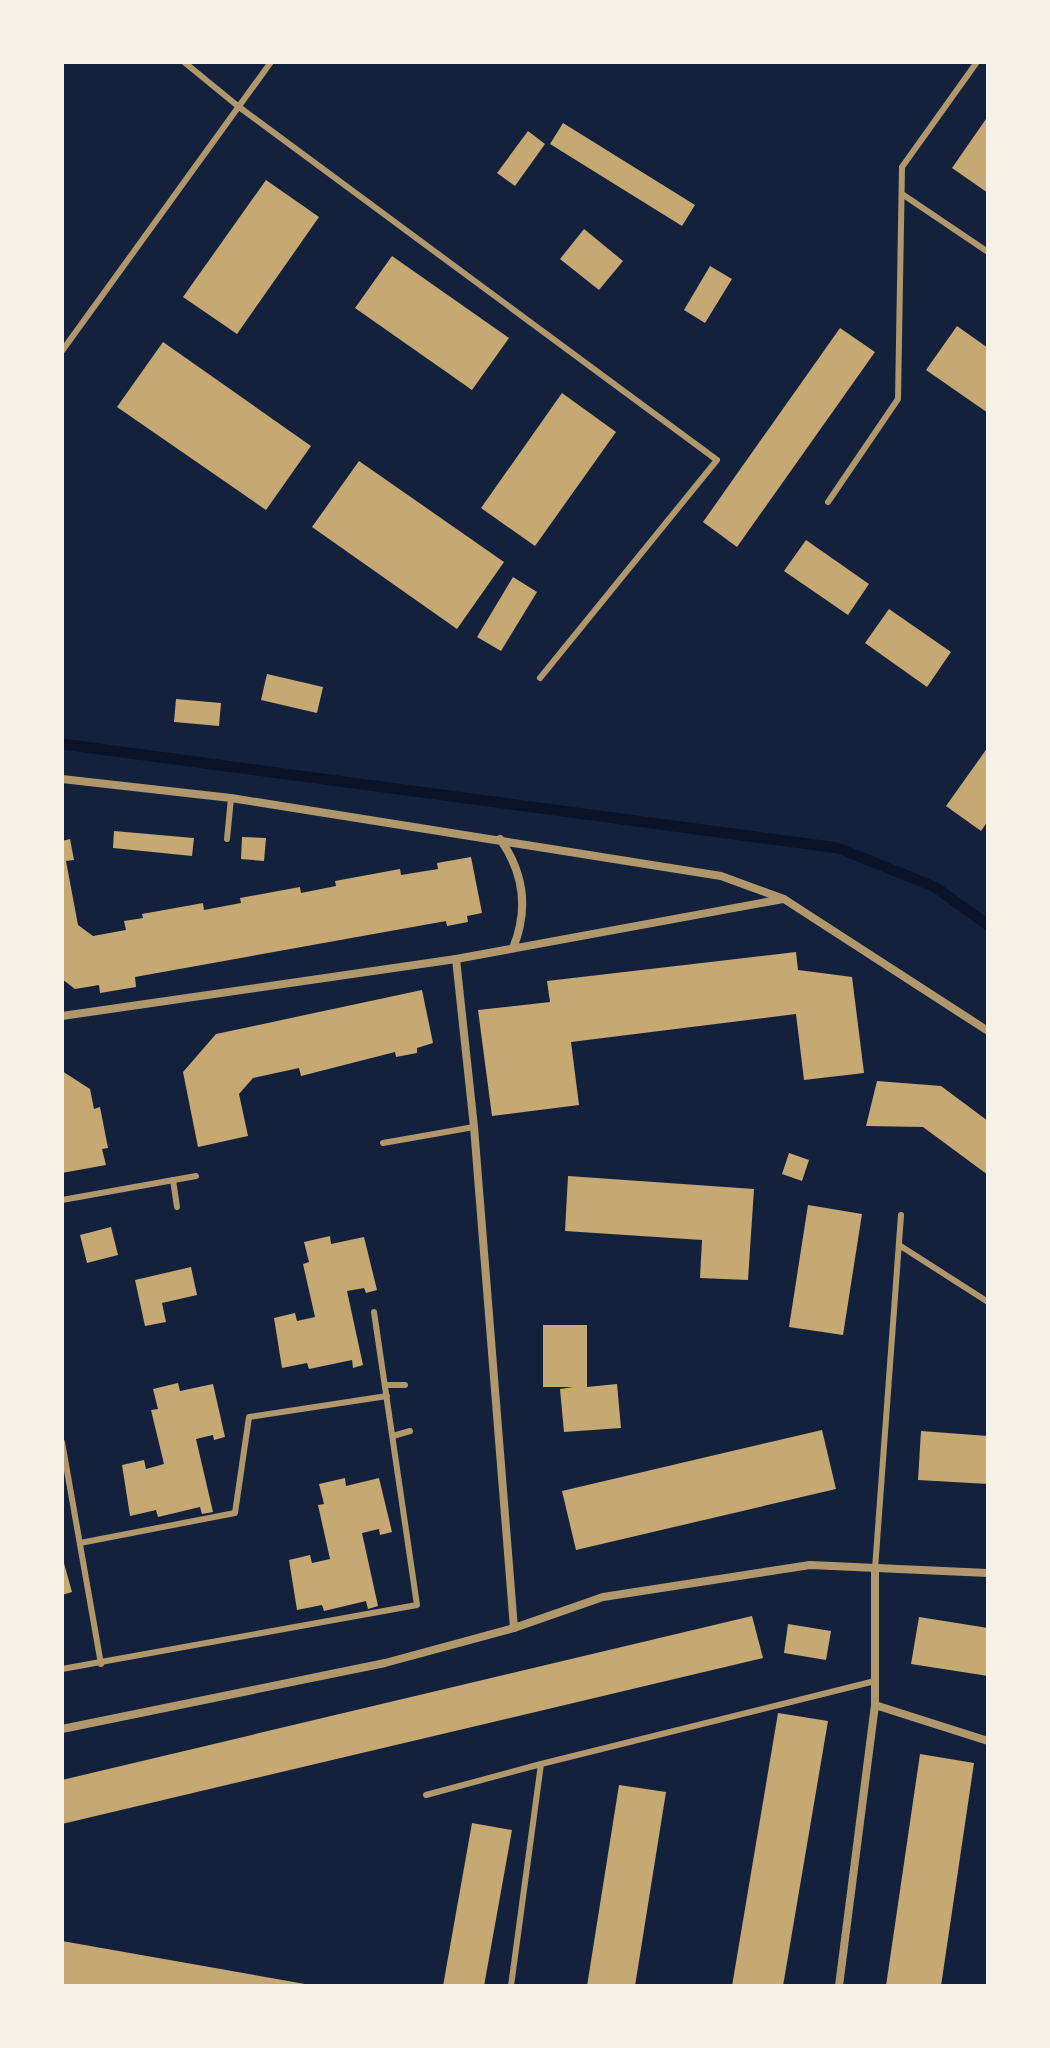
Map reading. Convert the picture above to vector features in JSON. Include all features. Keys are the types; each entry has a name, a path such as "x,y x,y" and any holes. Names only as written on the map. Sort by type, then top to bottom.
{"street":[{"path":"62,779 231,798 721,876 784,899 988,1031"},
{"path":"500,839 515,864 523,892 522,920 513,948"},
{"path":"62,1016 456,959 784,899"},
{"path":"456,959 474,1127 514,1628"},
{"path":"62,1729 385,1663 514,1628 603,1597 810,1565 988,1573"},
{"path":"839,1986 875,1705 875,1569"},
{"path":"875,1705 988,1741"}],"lane":[{"path":"184,62 239,107 717,460 540,678"},
{"path":"62,351 271,62"},
{"path":"828,502 898,399 902,167 977,62"},
{"path":"901,193 988,252"},
{"path":"227,839 231,798"},
{"path":"383,1143 474,1127"},
{"path":"62,1200 196,1176"},
{"path":"173,1180 177,1207"},
{"path":"875,1569 901,1215"},
{"path":"899,1245 988,1302"},
{"path":"62,1669 417,1605 374,1312"},
{"path":"386,1385 405,1385"},
{"path":"80,1543 235,1513 249,1417 387,1396"},
{"path":"393,1436 410,1431"},
{"path":"62,1442 65,1481 80,1543 101,1664"},
{"path":"426,1795 875,1681"},
{"path":"511,1986 541,1764"}],"building":[{"path":"986,119 988,121 988,193 952,168"},
{"path":"563,123 695,205 682,226 550,144"},
{"path":"528,131 545,144 515,186 497,173"},
{"path":"266,180 319,217 237,334 183,297"},
{"path":"584,229 623,261 599,290 560,259"},
{"path":"392,256 509,338 472,390 355,308"},
{"path":"710,266 732,279 705,323 684,310"},
{"path":"957,326 988,348 988,413 926,370"},
{"path":"840,328 875,352 737,547 703,522"},
{"path":"163,342 311,446 266,510 117,407"},
{"path":"562,393 616,432 535,546 481,508"},
{"path":"359,461 504,562 457,629 312,527"},
{"path":"806,540 869,584 848,615 784,571"},
{"path":"513,577 537,592 501,651 477,637"},
{"path":"889,609 951,652 927,687 865,643"},
{"path":"267,674 323,687 317,713 261,700"},
{"path":"176,699 221,703 219,726 174,722"},
{"path":"988,747 988,821 981,831 946,806"},
{"path":"114,831 194,838 192,856 113,848"},
{"path":"242,837 266,838 264,861 241,859"},
{"path":"70,839 74,860 66,861 78,925 93,936 126,930 124,921 143,918 142,914 203,903 204,910 241,903 240,898 300,887 301,893 336,886 335,881 400,869 401,875 438,869 437,863 471,857 482,913 467,916 468,922 447,926 446,921 135,977 136,987 100,993 99,985 75,989 62,979 62,841"},
{"path":"796,952 798,970 852,977 864,1073 804,1080 796,1014 571,1042 579,1105 492,1116 478,1010 550,1002 547,981"},
{"path":"422,990 433,1043 417,1048 417,1053 396,1057 395,1052 301,1076 299,1068 253,1078 239,1094 248,1136 198,1147 183,1072 216,1034"},
{"path":"62,1071 90,1089 94,1109 100,1107 108,1148 102,1149 106,1165 62,1173"},
{"path":"877,1081 941,1086 988,1121 988,1175 923,1127 866,1126"},
{"path":"789,1153 809,1160 802,1181 782,1174"},
{"path":"568,1176 754,1189 748,1280 700,1278 702,1240 565,1231"},
{"path":"808,1205 862,1214 843,1335 789,1327"},
{"path":"111,1227 118,1255 87,1263 80,1235"},
{"path":"330,1236 331,1244 364,1237 377,1290 366,1293 364,1288 347,1291 363,1365 353,1368 352,1360 309,1369 307,1363 282,1368 274,1318 295,1313 297,1321 315,1317 303,1264 309,1262 304,1242"},
{"path":"191,1267 197,1295 162,1303 166,1322 145,1326 135,1280"},
{"path":"543,1325 587,1325 587,1387 617,1384 621,1428 564,1432 560,1389 573,1387 543,1387"},
{"path":"178,1383 180,1391 213,1384 225,1437 214,1440 213,1435 196,1439 213,1512 202,1514 200,1507 158,1517 156,1510 130,1516 122,1465 144,1460 146,1469 164,1464 151,1410 158,1409 153,1389"},
{"path":"822,1430 836,1489 576,1550 562,1491"},
{"path":"921,1431 988,1436 988,1484 918,1480"},
{"path":"345,1478 346,1486 379,1478 392,1532 380,1535 379,1529 362,1533 378,1606 368,1609 366,1601 324,1611 322,1605 297,1610 289,1560 310,1555 312,1563 330,1559 318,1505 324,1504 319,1484"},
{"path":"62,1556 72,1592 62,1595"},
{"path":"752,1616 763,1658 62,1824 62,1780"},
{"path":"919,1617 988,1628 988,1676 911,1664"},
{"path":"788,1624 831,1631 826,1660 784,1653"},
{"path":"778,1713 828,1721 783,1986 732,1986"},
{"path":"920,1754 974,1763 941,1986 886,1986"},
{"path":"619,1785 666,1792 635,1986 587,1986"},
{"path":"472,1823 512,1830 484,1986 443,1986"},
{"path":"62,1941 305,1984 305,1986 62,1986"}],"waterway":[{"path":"62,744 838,848 935,887 988,925"}]}
